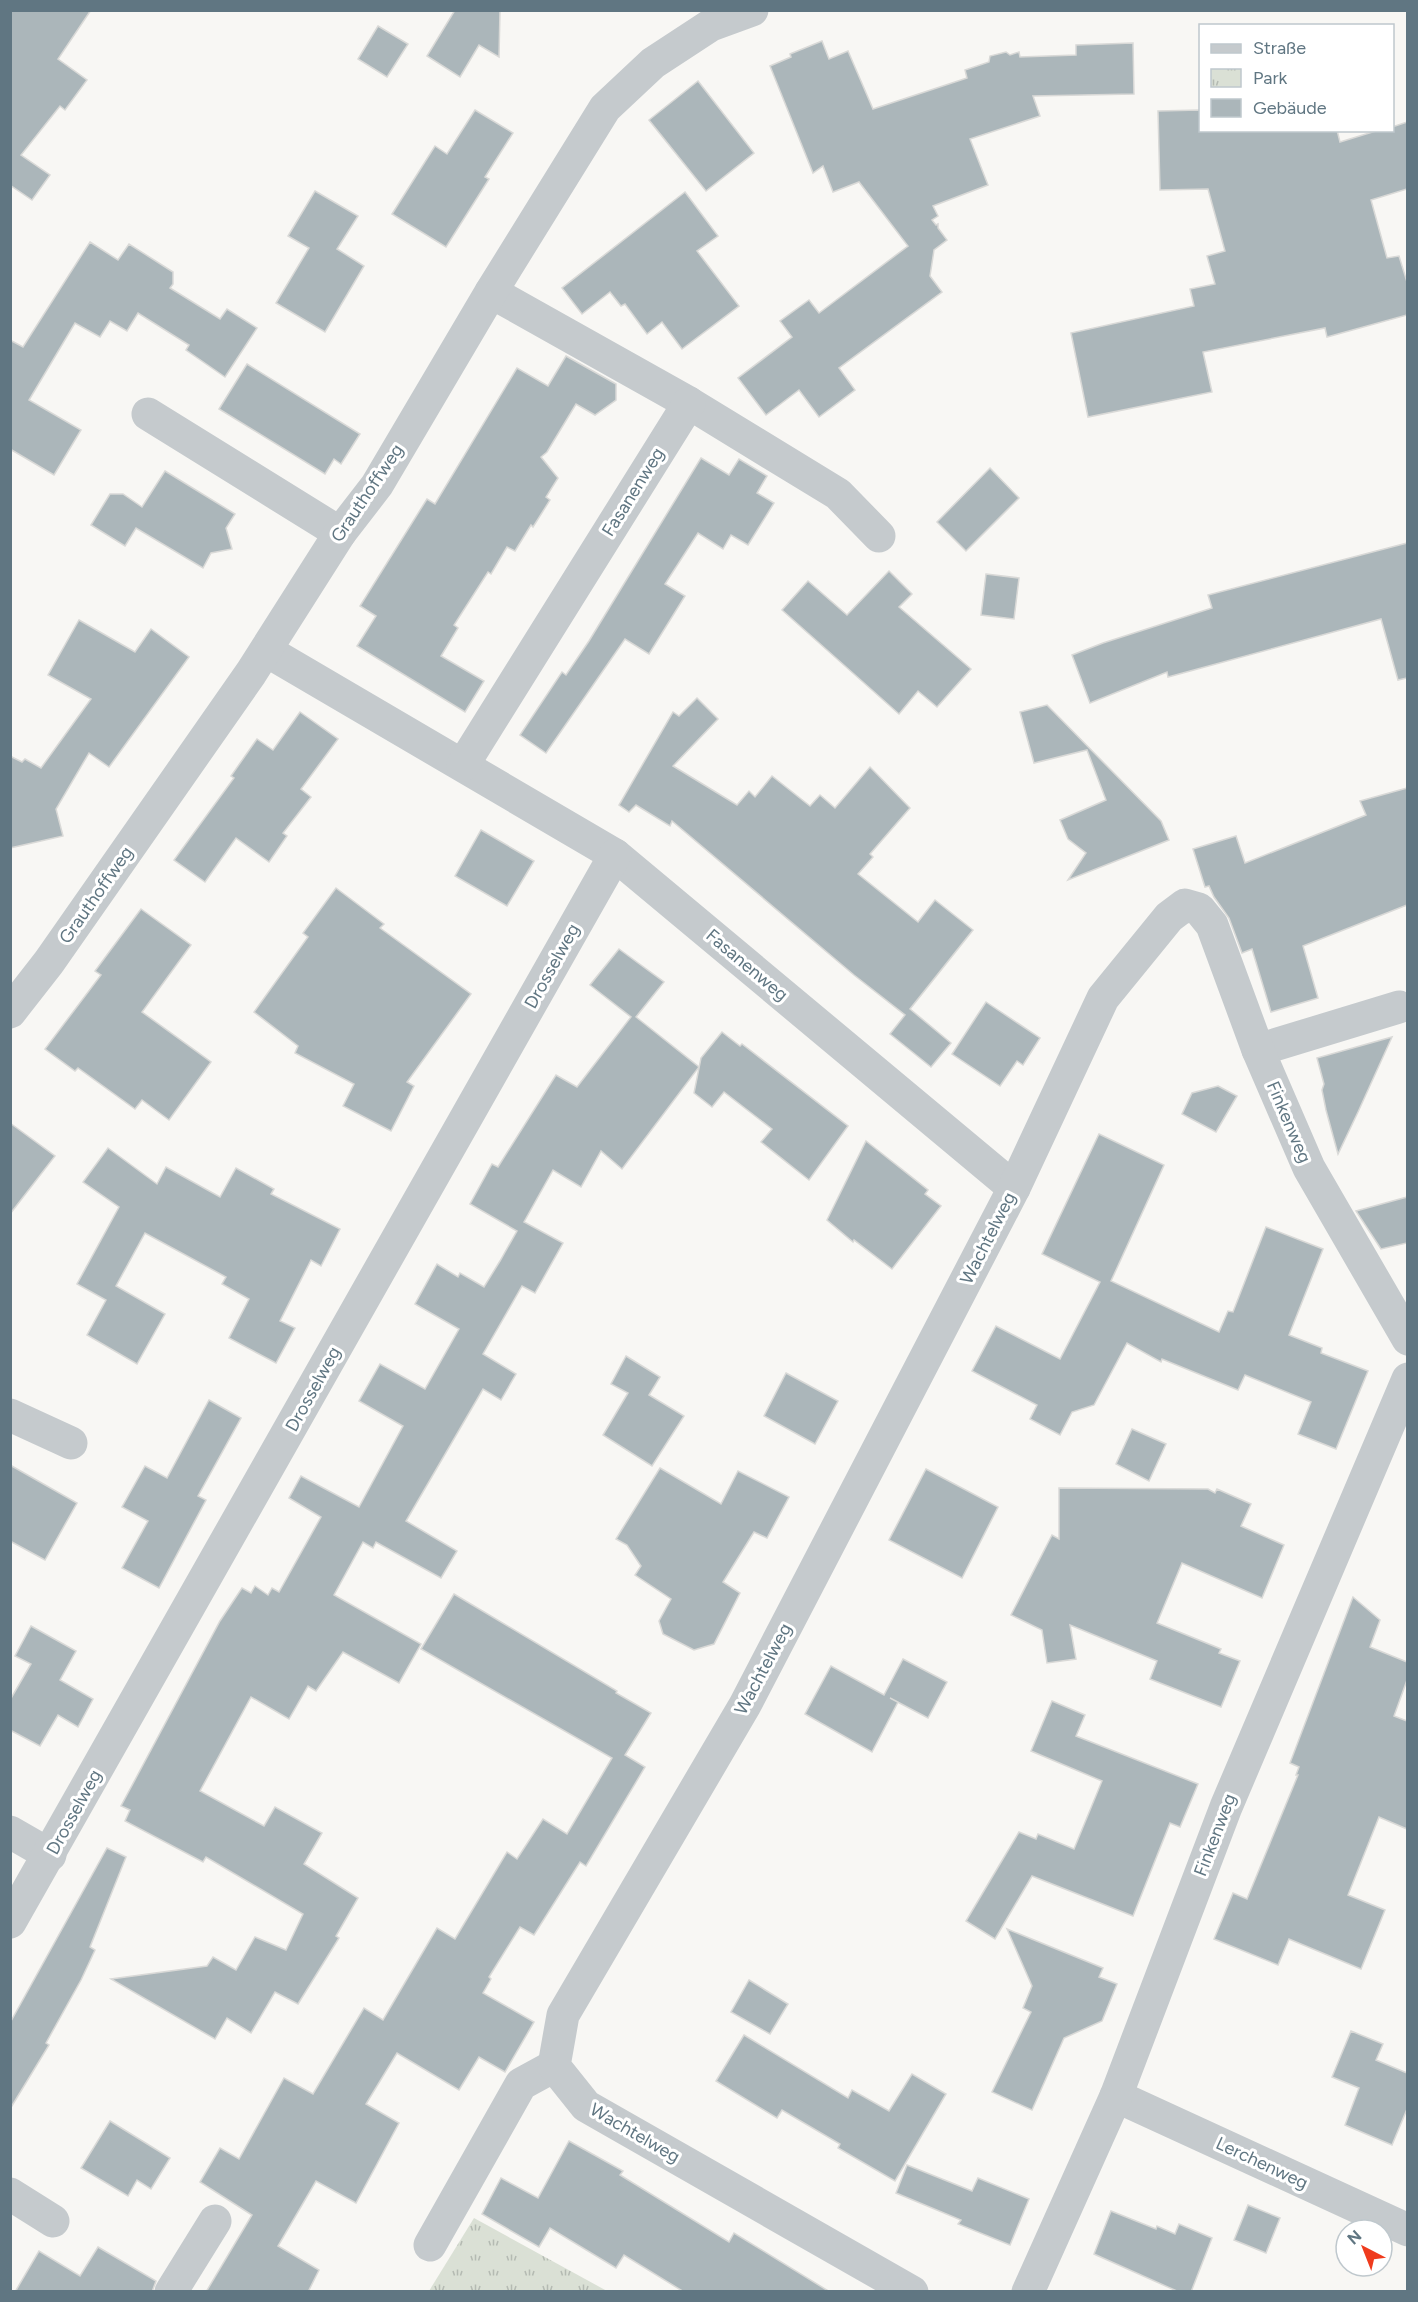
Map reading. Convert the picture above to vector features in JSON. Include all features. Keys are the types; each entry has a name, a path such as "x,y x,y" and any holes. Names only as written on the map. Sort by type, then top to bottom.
{"street":[{"name":"Grauthoffweg","path":"10,1012 49,962 267,651 340,532 377,485 491,292 605,108 706,18 752,10"},
{"path":"491,292 689,403 838,494 879,536"},
{"name":"Fasanenweg","path":"463,765 689,403"},
{"path":"148,414 340,532"},
{"name":"Fasanenweg","path":"267,651 615,855 1014,1188"},
{"name":"Drosselweg","path":"10,1922 615,855"},
{"name":"Wachtelweg","path":"912,2292 586,2106 554,2066 563,2015 745,1705 1014,1188 1103,998 1169,917 1185,905"},
{"name":"Finkenweg","path":"1185,905 1199,909 1212,925 1258,1050 1309,1168 1407,1339"},
{"path":"1258,1050 1399,1007"},
{"name":"Finkenweg","path":"1028,2292 1116,2096 1226,1807 1407,1379"},
{"path":"10,1415 71,1443"},
{"path":"10,1832 50,1855"},
{"path":"430,2245 521,2084 554,2066"},
{"name":"Lerchenweg","path":"1116,2096 1407,2230"},
{"path":"10,2194 53,2221"},
{"path":"171,2292 215,2221"}],"green space":[{"path":"474,2218 607,2291 429,2291"}],"building":[{"path":"10,10 91,10 58,59 87,80 65,110 60,106 21,155 50,175 32,200 10,185"},
{"path":"455,10 500,10 499,57 479,45 460,77 427,56"},
{"path":"378,26 408,44 387,77 358,59"},
{"path":"822,41 829,59 848,51 873,109 967,78 965,70 989,62 990,56 1006,52 1010,55 1019,52 1020,57 1076,55 1076,45 1133,43 1134,94 1033,96 1040,116 970,139 988,185 933,206 938,216 932,220 936,225 938,224 938,228 947,240 934,250 930,276 942,292 839,368 855,390 819,417 799,390 766,415 738,378 792,337 780,321 809,300 819,313 908,246 859,182 833,192 823,166 813,173 770,66 791,57 790,54"},
{"path":"698,81 754,153 706,191 649,120"},
{"path":"475,110 513,133 485,177 489,179 446,247 392,214 435,146 447,154"},
{"path":"1199,110 1199,132 1338,132 1340,142 1372,132 1394,132 1394,126 1407,122 1407,189 1371,200 1387,258 1399,256 1407,282 1407,315 1327,337 1325,328 1203,352 1212,392 1088,417 1071,333 1194,306 1190,289 1215,284 1207,256 1225,251 1208,189 1160,190 1158,111"},
{"path":"315,191 358,216 337,249 364,266 325,332 276,303 309,248 288,236"},
{"path":"685,192 718,236 697,251 739,306 682,349 662,322 647,334 625,304 621,306 610,292 582,314 562,288"},
{"path":"90,242 118,260 129,244 173,272 173,284 170,288 220,319 227,309 257,328 225,377 186,350 189,345 138,313 127,331 110,321 100,337 75,323 29,400 81,430 54,475 10,449 10,340 23,347"},
{"path":"566,356 616,384 616,400 595,415 576,404 547,452 541,457 558,478 546,497 550,500 515,551 507,547 491,574 488,572 454,625 458,628 441,656 484,681 465,712 357,646 376,616 360,606 427,499 435,504 517,368 548,386"},
{"path":"247,364 360,434 341,464 334,459 325,474 219,409"},
{"path":"701,458 729,475 739,459 767,476 757,493 774,503 748,545 731,535 723,549 698,533 665,584 685,596 649,654 625,639 546,753 520,735 562,672 566,675 589,641"},
{"path":"990,468 1019,498 966,551 937,522"},
{"path":"165,471 235,514 226,528 232,549 211,553 203,568 136,528 125,546 91,525 110,494 123,494 142,507"},
{"path":"1407,543 1407,678 1398,680 1381,619 1168,677 1167,672 1090,703 1072,655 1212,608 1208,595"},
{"path":"889,571 912,594 899,607 971,669 937,707 918,691 899,714 782,610 808,581 847,615"},
{"path":"986,574 1019,578 1014,619 981,615"},
{"path":"79,620 135,652 151,629 189,657 109,767 89,753 56,809 63,836 10,848 10,756 22,762 25,759 41,768 91,699 48,675"},
{"path":"697,698 718,719 673,766 737,805 749,791 755,797 772,776 810,806 820,795 835,808 870,767 910,808 870,854 873,857 858,874 918,922 935,900 973,930 910,1009 951,1043 931,1067 890,1034 905,1015 854,975 672,821 670,826 636,805 629,812 619,805 673,712 679,716"},
{"path":"1047,705 1161,821 1169,840 1068,880 1086,853 1068,839 1060,820 1106,800 1087,750 1034,763 1020,712"},
{"path":"300,712 338,739 301,789 311,797 283,833 287,836 269,862 236,838 205,882 174,860 234,778 231,776 257,739 273,750"},
{"path":"1407,788 1407,905 1303,946 1318,998 1271,1012 1252,949 1242,953 1229,918 1209,886 1205,887 1193,849 1236,836 1245,863 1366,815 1360,801"},
{"path":"481,830 534,861 507,906 455,876"},
{"path":"336,888 384,924 380,928 471,994 407,1082 414,1086 391,1131 343,1106 354,1084 295,1053 298,1046 254,1012 308,937 303,933"},
{"path":"141,909 191,945 142,1012 211,1062 169,1120 142,1100 135,1109 78,1068 75,1071 45,1049 101,975 95,971"},
{"path":"619,949 664,982 636,1017 699,1067 622,1169 601,1151 581,1187 553,1170 524,1222 563,1243 535,1293 522,1286 483,1354 516,1374 501,1400 483,1389 406,1521 457,1551 441,1578 376,1542 373,1548 363,1542 334,1595 421,1644 399,1683 343,1652 316,1691 308,1686 289,1719 251,1697 200,1791 264,1826 275,1807 322,1833 304,1864 358,1898 336,1936 339,1938 298,2004 275,1992 251,2033 227,2018 215,2039 111,1979 207,1966 213,1957 236,1970 255,1937 286,1950 303,1914 206,1857 203,1862 125,1821 130,1810 121,1806 220,1621 242,1588 251,1593 255,1586 268,1595 272,1588 279,1592 321,1517 289,1498 301,1476 359,1507 403,1426 359,1401 380,1364 425,1389 459,1329 415,1304 437,1264 458,1277 460,1273 484,1287 500,1261 517,1231 470,1204 492,1164 498,1167 556,1075 577,1087 631,1017 590,985"},
{"path":"986,1002 1040,1038 1023,1065 1017,1061 1000,1086 952,1054"},
{"path":"722,1032 740,1046 742,1044 848,1126 809,1180 761,1142 772,1129 724,1092 712,1107 694,1093 701,1058"},
{"path":"1392,1037 1338,1154 1326,1110 1322,1090 1324,1084 1317,1058"},
{"path":"1218,1086 1237,1096 1216,1132 1182,1114 1192,1093"},
{"path":"10,1123 55,1156 10,1214"},
{"path":"1099,1134 1164,1165 1111,1281 1219,1332 1228,1311 1233,1312 1266,1227 1323,1249 1289,1335 1322,1348 1321,1353 1368,1371 1336,1449 1298,1434 1311,1402 1245,1375 1238,1390 1162,1359 1161,1362 1127,1343 1094,1405 1072,1412 1060,1435 1030,1419 1037,1405 972,1371 996,1326 1060,1359 1100,1282 1042,1254"},
{"path":"866,1141 928,1190 925,1194 941,1206 892,1269 854,1240 853,1242 827,1220"},
{"path":"108,1148 157,1184 166,1167 220,1197 236,1168 274,1189 271,1194 340,1229 321,1266 311,1260 280,1321 295,1328 276,1363 229,1338 249,1299 222,1284 226,1277 145,1233 116,1286 165,1314 137,1364 87,1335 106,1300 77,1284 119,1207 83,1182"},
{"path":"1407,1197 1407,1243 1381,1249 1356,1211"},
{"path":"626,1356 660,1377 649,1395 684,1416 652,1466 603,1435 628,1393 611,1384"},
{"path":"786,1373 838,1401 815,1444 764,1416"},
{"path":"209,1400 241,1418 198,1496 206,1500 159,1588 122,1568 148,1521 122,1507 145,1466 167,1478"},
{"path":"1132,1429 1166,1444 1149,1481 1116,1464"},
{"path":"10,1465 77,1503 45,1560 10,1541"},
{"path":"660,1468 721,1504 738,1471 789,1497 767,1538 754,1532 723,1582 740,1593 714,1644 694,1650 663,1634 659,1621 671,1599 635,1575 641,1566 627,1545 616,1539"},
{"path":"926,1469 998,1507 962,1578 889,1540"},
{"path":"1059,1488 1208,1489 1215,1493 1217,1489 1251,1504 1241,1526 1284,1545 1262,1598 1182,1563 1157,1623 1221,1649 1219,1653 1240,1661 1221,1707 1150,1679 1157,1661 1070,1625 1076,1659 1047,1663 1042,1630 1011,1615 1052,1535 1059,1539"},
{"path":"454,1594 651,1713 625,1755 645,1767 586,1866 580,1862 534,1935 520,1927 489,1977 491,1979 483,1993 534,2022 505,2072 479,2057 459,2090 397,2053 366,2104 399,2123 356,2203 316,2181 278,2246 319,2270 308,2292 206,2292 252,2215 200,2182 220,2148 239,2159 284,2078 313,2094 364,2008 383,2020 437,1928 455,1939 507,1852 517,1859 543,1819 567,1834 612,1758 421,1649"},
{"path":"1353,1597 1380,1620 1370,1647 1407,1662 1407,1680 1394,1716 1407,1721 1407,1829 1379,1817 1348,1895 1385,1910 1361,1969 1289,1939 1278,1965 1214,1939 1233,1893 1247,1899 1298,1775 1296,1775 1299,1767 1290,1763"},
{"path":"31,1626 76,1651 60,1680 93,1699 78,1727 58,1715 40,1746 10,1730 10,1700 31,1664 15,1656"},
{"path":"903,1659 947,1682 928,1718 898,1702 872,1752 805,1714 831,1666 884,1695"},
{"path":"1052,1701 1085,1715 1076,1736 1198,1784 1180,1827 1170,1823 1133,1916 1032,1876 995,1939 966,1921 1019,1832 1036,1839 1038,1834 1074,1849 1102,1781 1031,1751"},
{"path":"107,1848 126,1857 90,1947 95,1950 46,2043 49,2045 10,2109 10,2023"},
{"path":"1007,1929 1103,1968 1099,1977 1117,1984 1102,2021 1064,2038 1032,2110 992,2092 1031,2012 1023,2008 1032,1986"},
{"path":"749,1980 788,2004 770,2034 731,2012"},
{"path":"1351,2031 1383,2044 1376,2060 1407,2073 1407,2109 1392,2145 1345,2125 1359,2088 1332,2077"},
{"path":"744,2035 848,2098 852,2090 889,2111 912,2074 946,2094 895,2181 838,2148 840,2144 782,2110 777,2118 716,2081"},
{"path":"110,2121 170,2158 151,2189 137,2180 128,2196 81,2168"},
{"path":"569,2141 623,2171 620,2175 729,2242 734,2233 830,2292 684,2292 624,2255 616,2268 550,2228 539,2247 482,2214 501,2178 538,2198"},
{"path":"907,2165 972,2191 978,2178 1029,2199 1010,2245 958,2224 961,2220 896,2193"},
{"path":"1248,2205 1280,2218 1266,2253 1234,2240"},
{"path":"1111,2211 1156,2229 1157,2226 1175,2234 1179,2224 1212,2238 1191,2292 1179,2292 1094,2254"},
{"path":"98,2247 156,2281 152,2292 15,2292 39,2251 80,2276"}]}
